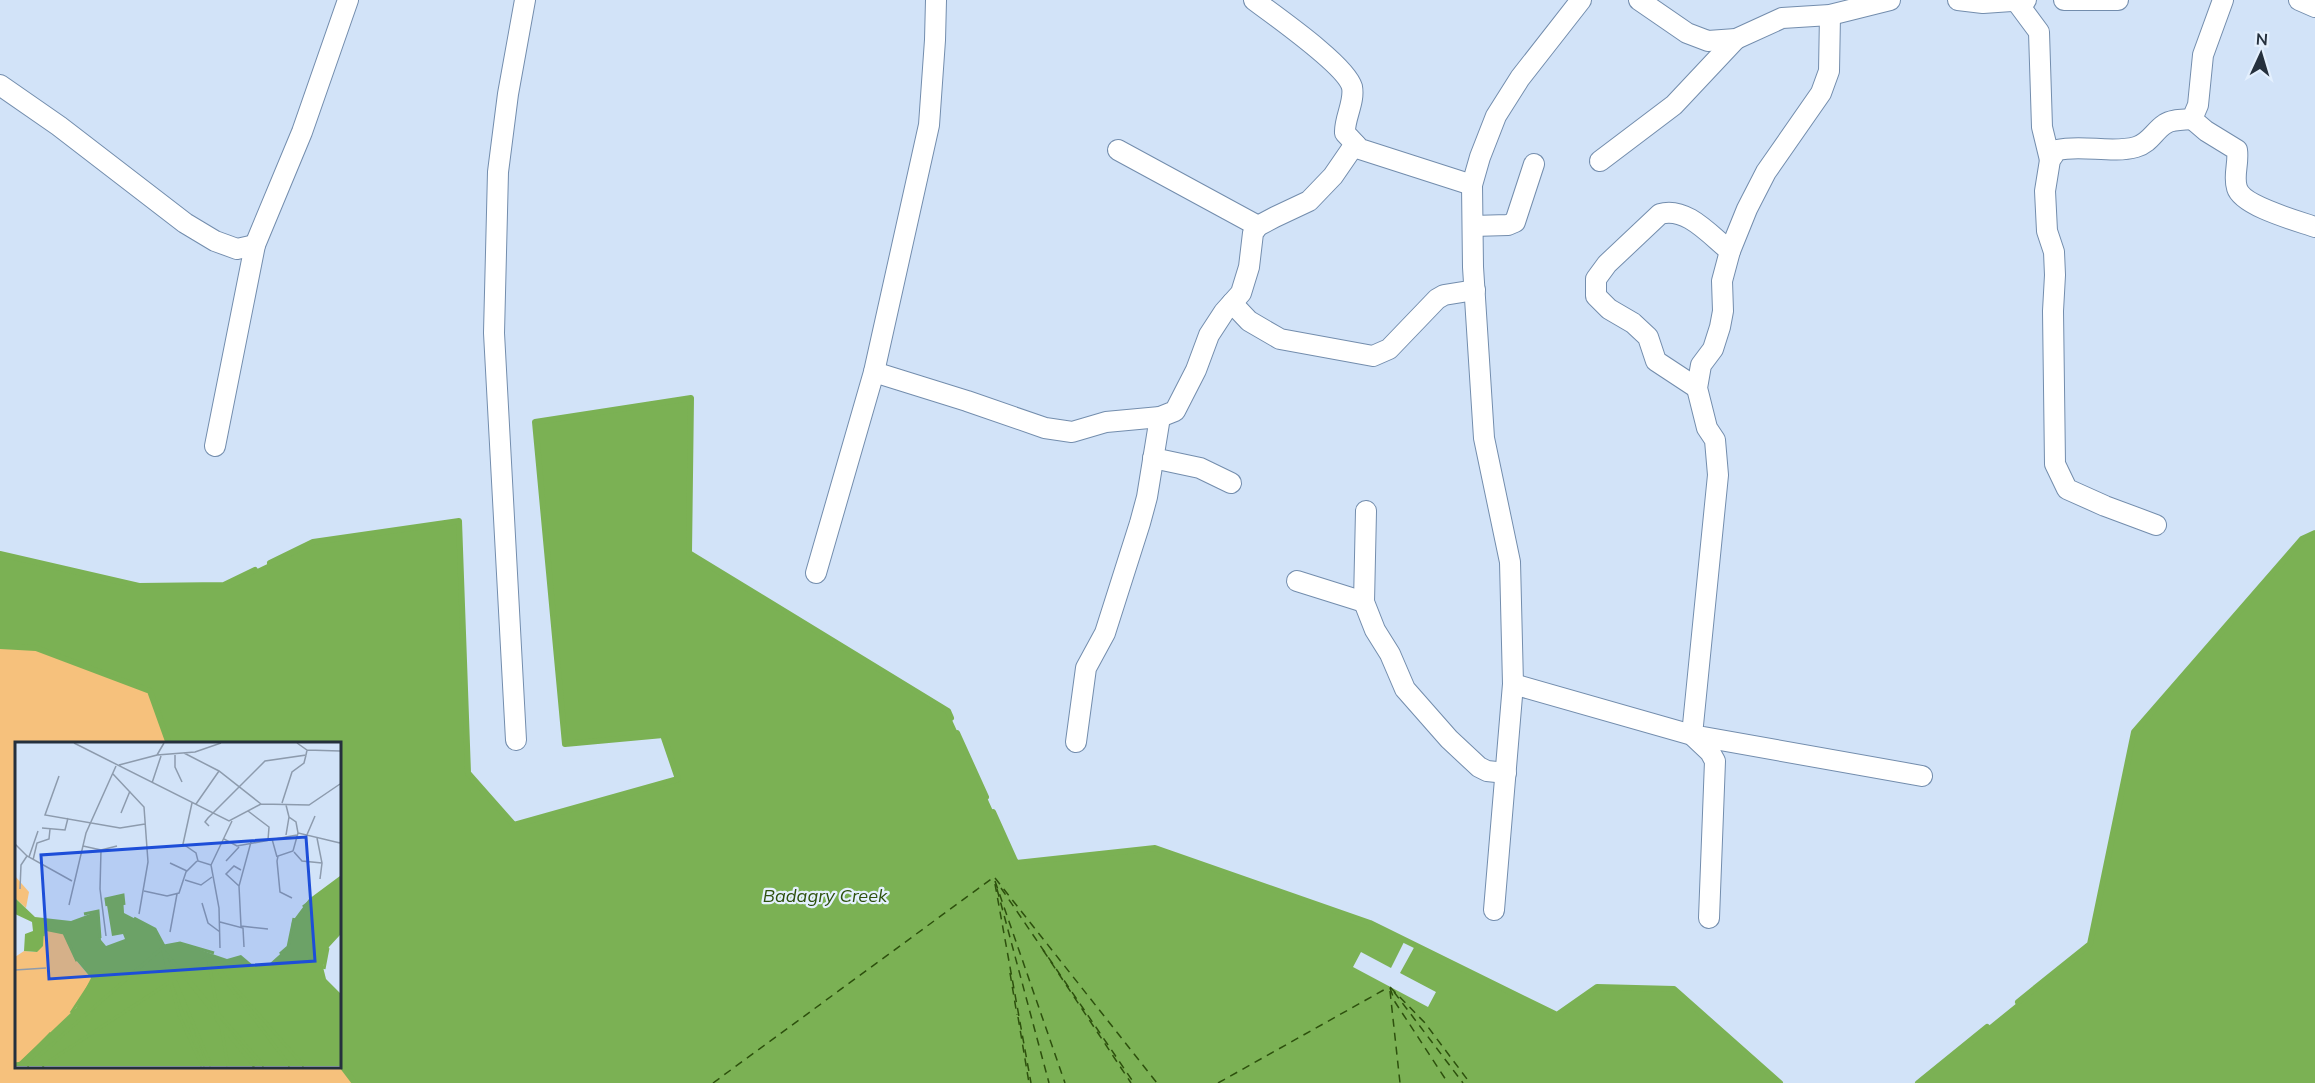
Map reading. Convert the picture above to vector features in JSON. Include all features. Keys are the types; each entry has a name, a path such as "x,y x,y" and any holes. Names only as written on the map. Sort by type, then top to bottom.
{"street":[{"path":"215,446 255,245 302,132 348,0"},
{"path":"516,740 494,333 498,172 508,94 525,0"},
{"path":"816,573 874,372 929,125 936,0"},
{"path":"1254,0 1320,52 1347,77 1352,90 1345,133 1360,149 1472,185"},
{"path":"1494,910 1513,684 1510,562 1484,438 1475,290 1472,185 1496,116 1520,78 1581,0"},
{"path":"1639,0 1687,33 1708,41 1736,39 1782,18 1830,15 1890,0"},
{"path":"1958,0 2026,0"},
{"path":"2064,0 2118,0"},
{"path":"2192,119 2198,105 2203,54 2223,0"},
{"path":"2016,1 2039,32 2043,127 2050,160 2045,190 2047,231 2054,252 2055,275 2055,464 2067,489 2156,525"},
{"path":"1692,735 1718,475 1715,440 1707,428 1697,388 1701,365 1713,349 1720,327 1723,311 1722,281 1730,251 1747,209 1766,172 1821,93 1829,71 1830,15"},
{"path":"1600,161 1674,105 1736,39"},
{"path":"0,85 59,126 184,223 215,241 237,249 255,245"},
{"path":"2050,160 2057,150 2072,146 2126,149 2138,147 2147,142 2165,124 2192,119"},
{"path":"2192,119 2206,131 2237,150 2236,184 2239,193 2266,210 2315,227"},
{"path":"874,372 1054,430 1072,432 1106,422 1160,417 1175,411 1196,370 1209,335 1241,293 1249,267 1253,233 1258,226 1310,201 1333,176 1355,144"},
{"path":"1118,150 1258,226"},
{"path":"1473,226 1508,225 1515,222 1534,164"},
{"path":"1697,388 1656,361 1648,337 1633,323 1609,309 1596,296 1596,279 1607,264 1660,214 1670,211 1684,214 1730,251"},
{"path":"1232,303 1249,321 1280,339 1373,356 1389,349 1437,299 1444,295 1475,290"},
{"path":"1076,742 1086,668 1105,633 1147,497 1160,417"},
{"path":"1154,458 1200,468 1232,483"},
{"path":"1366,511 1364,602 1375,630 1390,654 1405,689 1449,740 1479,767 1487,771 1506,773"},
{"path":"1297,581 1364,602"},
{"path":"1513,684 1692,735 1922,776"},
{"path":"1692,735 1710,752 1715,761 1708,918"}],"shaded area":[{"path":"0,646 36,648 150,691 168,742 15,742 15,1068 340,1068 340,1063 355,1083 0,1083"}],"water":[{"name":"Badagry Creek","path":"691,398 690,553 948,711 1016,862 1155,848 1370,923 1557,1015 1597,987 1674,989 1780,1083 355,1083 340,1063 340,742 168,742 150,691 36,648 0,646 0,554 139,586 224,585 313,542 459,521 468,773 514,825 678,779 662,735 565,744 535,422"},
{"path":"2315,533 2315,1083 1918,1083 2090,944 2134,732 2302,539"}],"pier":[{"path":"1405,940 1416,944 1400,973 1436,992 1428,1007 1353,967 1361,952 1391,968"}],"waterway":[{"path":"270,563 313,542 459,521 468,773 514,825 678,779 663,735 565,744 535,422 691,398 689,553 948,711 951,718"},
{"path":"2018,1002 2090,944 2134,732 2302,539 2315,533"},
{"path":"0,554 139,586 224,585 255,570"},
{"path":"0,646 36,648 150,691 168,742"},
{"path":"957,733 986,797"},
{"path":"993,812 1016,863 1155,848 1370,923 1557,1015 1597,987 1674,989 1780,1083"},
{"path":"1918,1083 1987,1027"},
{"path":"340,1063 355,1083"}],"ferry route":[{"path":"713,1083 994,877"},
{"path":"995,878 1157,1083"},
{"path":"995,881 1065,1083"},
{"path":"995,884 1031,1083"},
{"path":"1001,888 1134,1083"},
{"path":"997,889 1049,1083"},
{"path":"1043,950 1131,1083"},
{"path":"1010,973 1017,1015"},
{"path":"1218,1083 1389,987"},
{"path":"1390,987 1425,1023 1470,1083"},
{"path":"1390,988 1395,1002 1448,1083"},
{"path":"1390,991 1400,1083"},
{"path":"1394,992 1463,1083"},
{"path":"1018,1017 1029,1083"}]}
